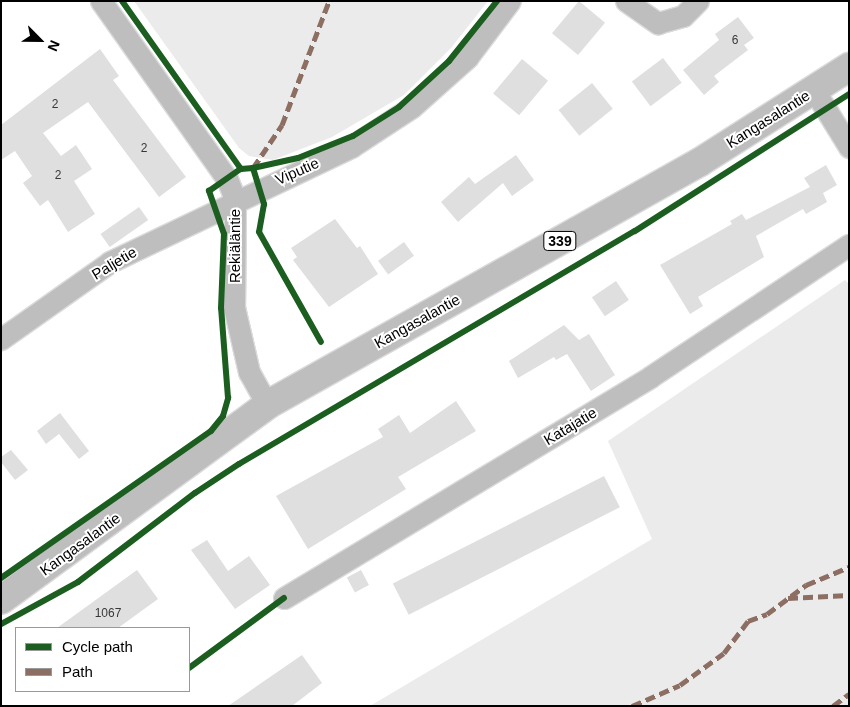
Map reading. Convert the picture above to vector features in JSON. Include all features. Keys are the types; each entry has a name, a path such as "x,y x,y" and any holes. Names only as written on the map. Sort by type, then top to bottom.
{"main road":[{"name":"Kangasalantie","path":"1,600 266,406 691,166 849,67"}],"street":[{"name":"Rekiäläntie","path":"101,1 227,178 235,199 234,307 249,372 266,406"},
{"name":"Viputie","path":"235,199 351,147 412,107 467,58 510,1"},
{"path":"626,1 658,23 683,16 698,1"},
{"path":"814,90 849,147"},
{"name":"Paljetie","path":"1,339 110,262 235,199"},
{"name":"Katajatie","path":"284,598 650,378 849,245"}],"shaded area":[{"path":"134,1 488,1 451,48 404,95 332,137 273,160 249,156 239,148"},
{"path":"845,280 849,284 849,706 370,706 652,539 608,441"}],"building":[{"path":"579,1 605,23 578,55 552,33"},
{"path":"738,17 754,38 744,45 748,50 714,76 719,82 704,95 683,70 719,40 715,34"},
{"path":"100,49 119,76 113,80 186,177 159,197 88,102 43,133 61,156 76,145 92,169 74,181 95,214 68,232 48,200 40,206 23,183 32,176 15,151 1,160 1,125"},
{"path":"663,58 682,83 651,106 632,81"},
{"path":"522,59 548,81 519,115 493,93"},
{"path":"592,83 613,109 579,136 559,110"},
{"path":"516,155 534,180 512,196 503,183 458,222 441,202 469,177 475,184"},
{"path":"826,165 837,185 823,193 827,202 806,214 803,209 756,236 764,257 698,297 703,306 690,314 660,265 732,224 730,221 742,214 746,220 810,187 804,178"},
{"path":"139,207 148,220 110,247 100,234"},
{"path":"335,219 357,248 360,246 378,274 329,307 293,260 297,257 291,248"},
{"path":"404,242 414,256 388,275 378,261"},
{"path":"616,281 629,300 605,316 592,297"},
{"path":"564,325 579,340 589,334 615,375 591,391 567,354 556,360 554,357 518,378 509,361"},
{"path":"456,401 476,431 398,477 406,489 308,549 276,496 383,437 378,429 399,415 410,433"},
{"path":"60,413 89,451 79,459 59,434 46,444 37,431"},
{"path":"11,450 28,470 15,480 1,462 1,457"},
{"path":"604,476 620,507 409,615 393,584"},
{"path":"207,540 228,571 249,556 270,585 235,609 191,550"},
{"path":"137,570 158,599 119,627 58,627"},
{"path":"361,570 369,585 355,593 347,578"},
{"path":"302,655 322,683 292,706 228,706"}],"marked path":[{"path":"253,168 282,125 329,1"},
{"path":"632,706 680,685 724,653 748,621 767,614 806,585 849,567"},
{"path":"788,598 849,595"},
{"path":"833,706 849,694"}],"cycle path":[{"path":"122,1 241,169 253,168 264,204 259,232 321,342"},
{"path":"253,168 298,158 353,136 399,107 449,61 497,1"},
{"path":"1,624 78,582 195,493 239,464 635,231 849,94"},
{"path":"1,578 211,431 223,416 228,398 221,308 224,234 209,191 241,169"},
{"path":"190,667 284,598"}]}
